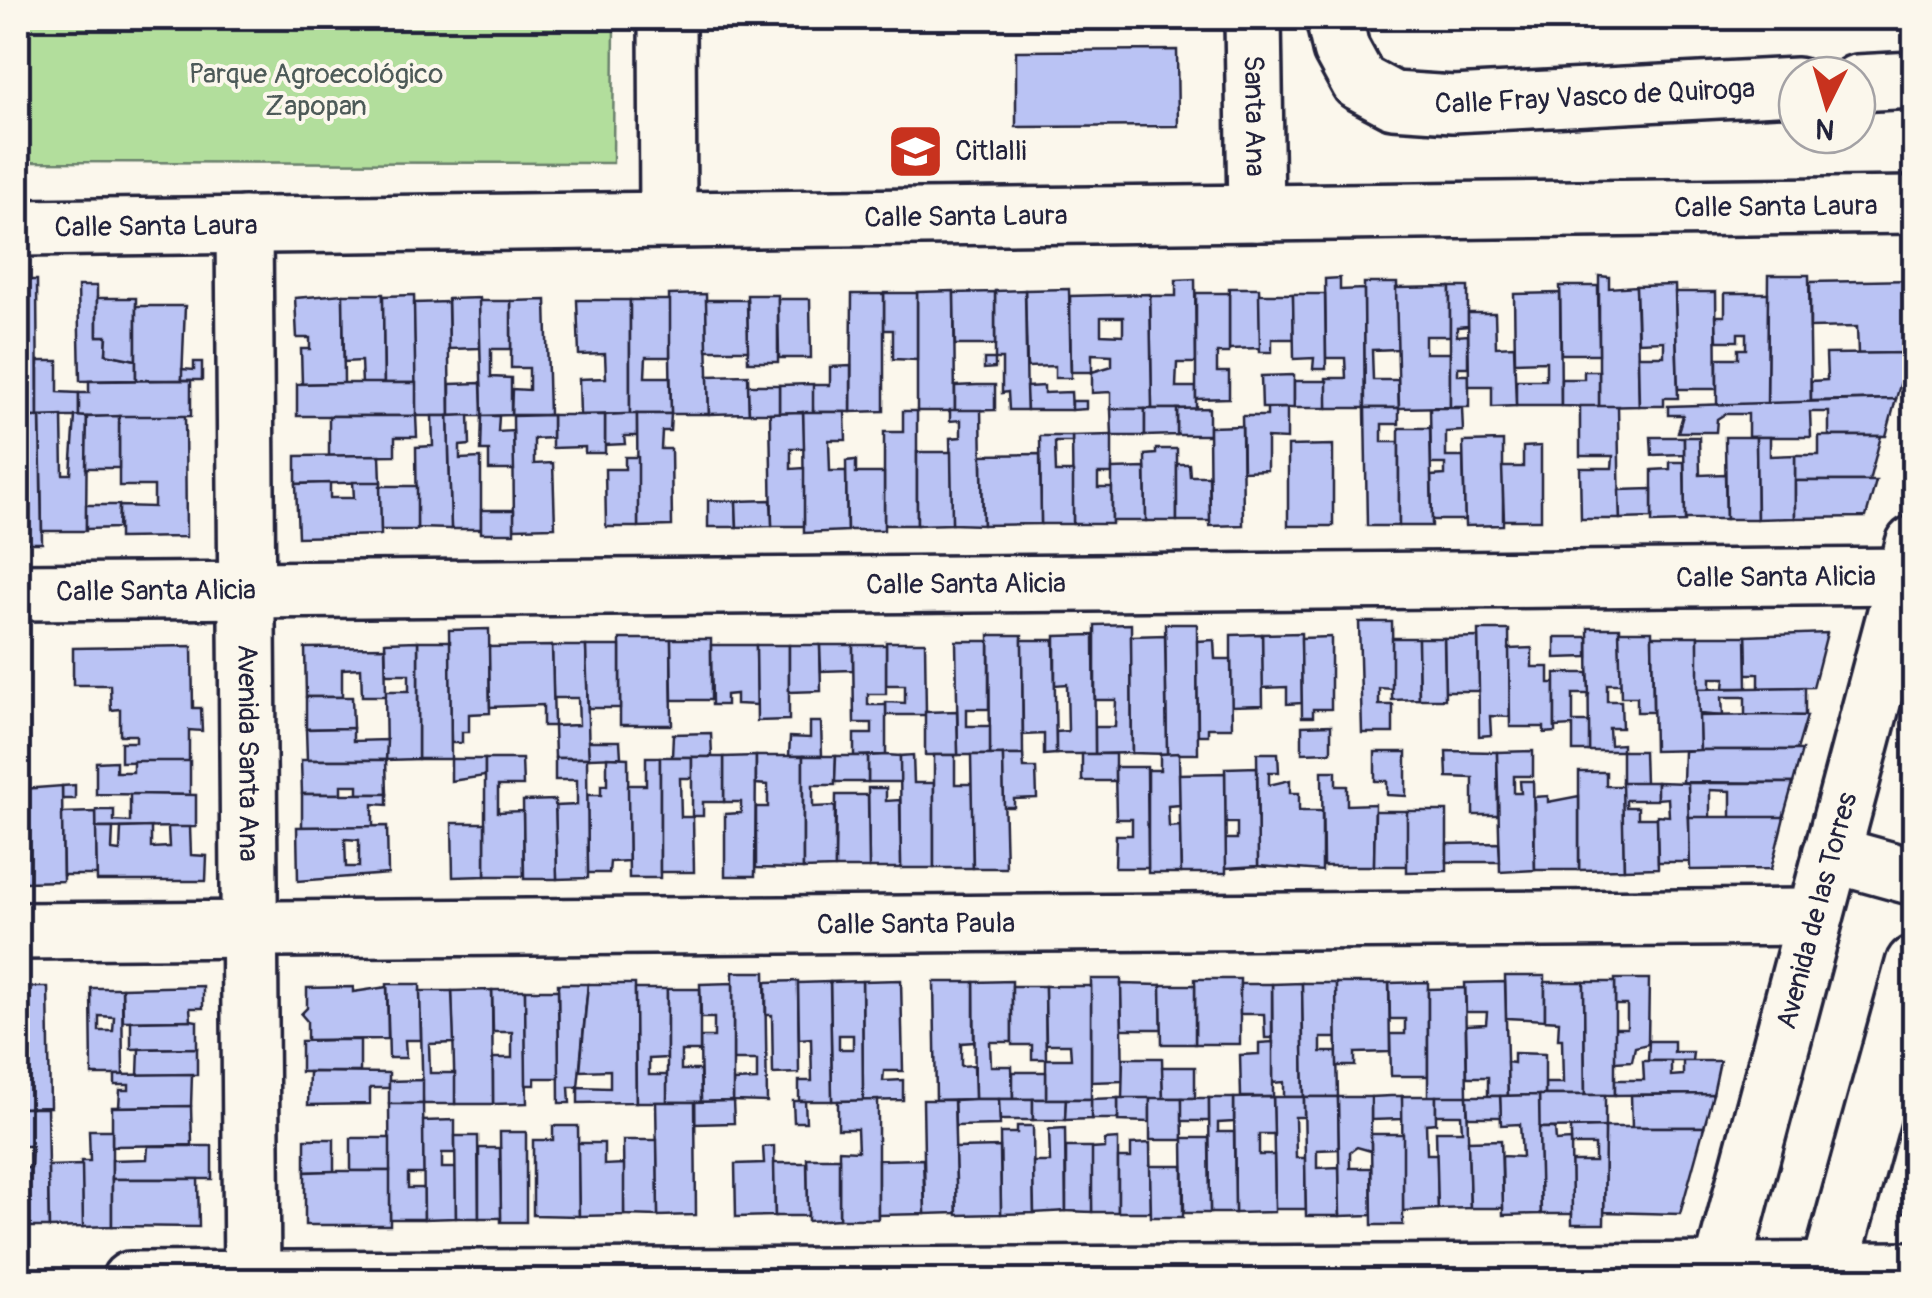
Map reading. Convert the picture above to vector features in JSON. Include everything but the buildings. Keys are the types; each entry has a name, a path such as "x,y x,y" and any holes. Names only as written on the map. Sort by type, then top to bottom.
{"street":[{"path":"666,18 668,220"},
{"name":"Santa Ana","path":"1253,18 1256,213"},
{"name":"Calle Fray Vasco de Quiroga","path":"1334,18 1340,49 1359,82 1392,100 1453,104 1777,87"},
{"path":"1877,82 1914,80"},
{"name":"Calle Santa Laura","path":"18,228 1914,206"},
{"name":"Avenida Santa Ana","path":"244,225 252,1280"},
{"name":"Calle Santa Alicia","path":"18,592 1912,564"},
{"name":"Avenida de las Torres","path":"1720,1276 1912,564"},
{"path":"1832,854 1914,876"},
{"name":"Calle Santa Paula","path":"18,931 1815,916"},
{"path":"1828,1275 1914,964"},
{"path":"130,1280 1720,1276 1914,1270"}],"green space":[{"name":"Parque Agroecológico Zapopan","path":"19,18 614,18 613,163 19,162"}],"place":[{"name":"Citlalli","path":"916,151"}]}
